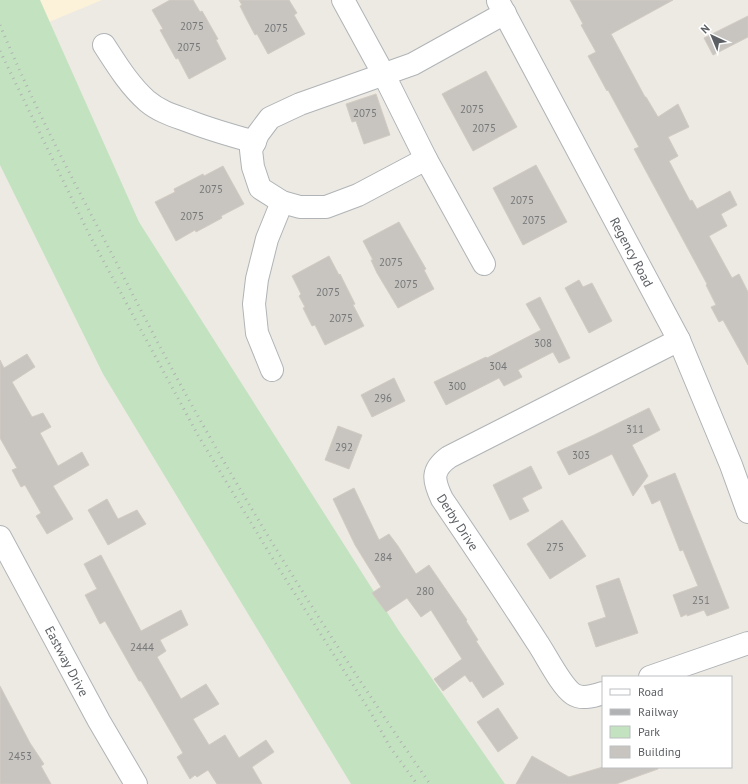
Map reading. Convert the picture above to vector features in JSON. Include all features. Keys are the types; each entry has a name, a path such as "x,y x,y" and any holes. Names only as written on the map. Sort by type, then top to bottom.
{"street":[{"path":"343,0 384,75 426,159 484,264"},
{"path":"426,159 358,195 326,207 300,207 282,202 260,188 253,167 252,150 258,134 270,118 300,104 413,64 501,7"},
{"name":"Regency Road","path":"501,7 679,340 732,465 748,512"},
{"path":"104,45 123,74 136,90 148,102 160,110 218,132 255,142"},
{"path":"272,370 256,333 254,304 257,279 267,239 282,202"},
{"name":"Derby Drive","path":"602,693 589,697 577,696 572,693 563,683 442,499 436,487 435,473 436,469 441,463 450,457 679,340"},
{"name":"Eastway Drive","path":"0,538 99,721 136,784"},
{"path":"653,676 748,643"}],"shaded area":[{"path":"40,0 102,0 49,22"}],"green space":[{"path":"0,0 40,0 139,222 399,631 505,784 351,784 103,374 0,165"}],"building":[{"path":"170,0 193,0 200,12 202,11 218,39 216,40 226,59 189,79 178,58 176,59 160,30 163,29 152,10"},
{"path":"239,0 289,0 297,13 294,15 305,34 268,54 257,34 255,35 240,6 242,5"},
{"path":"570,0 673,0 611,34 645,97 658,117 678,104 689,127 668,137 678,156 669,161 690,201 692,200 697,209 730,191 737,205 721,214 727,226 709,236 732,278 739,274 748,292 748,365 723,320 719,322 711,307 716,305 706,285 707,284 634,149 639,147 588,56 596,52 581,25 583,24"},
{"path":"748,16 748,37 713,55 704,38"},
{"path":"486,71 517,127 473,151 442,94"},
{"path":"376,94 390,135 364,144 356,121 352,122 346,104"},
{"path":"536,165 567,222 523,245 493,188"},
{"path":"223,166 244,204 221,216 222,218 196,232 195,230 176,241 155,202 175,192 174,189 203,174 204,176"},
{"path":"399,222 426,269 424,270 434,289 398,308 377,273 371,260 373,260 363,241"},
{"path":"329,256 355,304 353,305 364,326 325,345 315,325 312,326 303,308 305,307 299,296 301,294 292,276"},
{"path":"579,280 583,287 592,283 612,321 589,333 565,288"},
{"path":"540,297 570,358 559,363 553,352 518,370 522,377 504,386 499,378 446,405 434,382 486,357 487,358 541,330 526,304"},
{"path":"27,354 35,367 12,382 32,417 43,413 51,427 40,433 58,466 82,452 89,465 53,486 73,519 47,534 36,516 41,513 25,485 21,487 12,470 17,468 0,438 0,360 4,368"},
{"path":"394,378 405,401 372,417 361,395"},
{"path":"649,408 660,430 632,445 648,476 633,496 612,454 569,475 557,452"},
{"path":"338,426 362,435 349,469 325,460"},
{"path":"531,466 542,488 522,498 529,511 510,520 493,485"},
{"path":"675,473 729,608 707,616 704,610 681,617 673,595 698,586 683,550 680,551 660,500 652,504 644,486"},
{"path":"354,488 379,540 389,534 416,574 429,565 467,620 466,621 478,640 476,641 504,684 483,698 472,681 470,682 465,675 443,691 434,679 462,659 431,610 421,617 407,598 386,612 372,593 381,587 355,545 333,499"},
{"path":"107,499 118,519 137,510 146,524 108,545 88,510"},
{"path":"562,520 586,556 550,579 527,544"},
{"path":"101,555 141,631 181,610 188,625 160,640 166,651 157,657 181,699 206,684 219,704 193,719 209,745 225,735 239,758 266,740 274,752 252,767 262,784 217,784 208,770 197,777 195,775 190,779 177,757 183,753 141,681 139,681 105,621 100,624 85,595 97,589 84,564"},
{"path":"619,578 638,633 596,647 588,623 606,617 596,586"},
{"path":"0,686 30,743 44,764 41,766 51,784 0,784"},
{"path":"498,708 518,738 498,752 477,722"},
{"path":"532,756 569,777 602,767 658,768 616,784 516,784"}],"railway":[{"path":"0,25 54,143 153,334 221,457 249,505 337,646 430,784"},
{"path":"0,51 90,236 199,437 276,564 371,713 390,747 417,784"}]}
